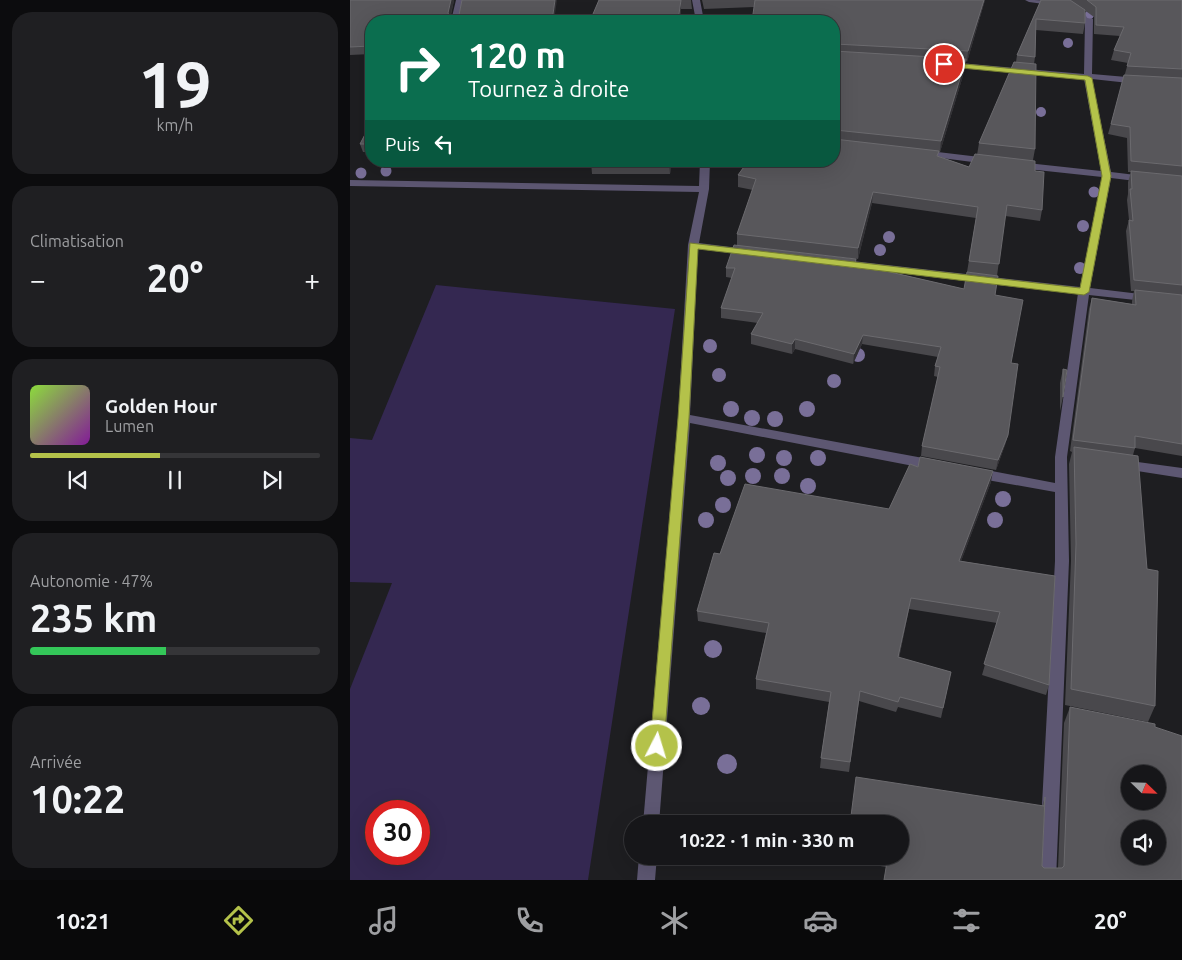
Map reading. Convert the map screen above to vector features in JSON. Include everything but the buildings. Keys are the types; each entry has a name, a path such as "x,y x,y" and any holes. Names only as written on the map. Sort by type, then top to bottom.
{"street":[{"path":"456,15 460,0"},
{"path":"696,0 699,15"},
{"path":"1029,0 1055,2 1080,9 1089,19 1088,78 1107,176 1084,292 1062,489 1062,561 1047,880"},
{"path":"943,64 1145,82"},
{"path":"912,152 1107,176 1154,179"},
{"path":"652,815 684,418 693,245 704,188 705,167"},
{"path":"350,183 704,188"},
{"path":"693,245 762,253"},
{"path":"830,262 1182,302"},
{"path":"684,418 946,467"},
{"path":"1108,463 1182,473"},
{"path":"965,471 1062,489"},
{"path":"1054,712 1072,715"},
{"path":"646,880 647,865"}],"shaded area":[{"path":"436,285 675,309 588,880 350,880 350,689 392,583 350,582 350,438 372,440"}],"route":[{"path":"657,746 684,418 693,245 1084,292 1107,176 1088,78 944,64"}]}
